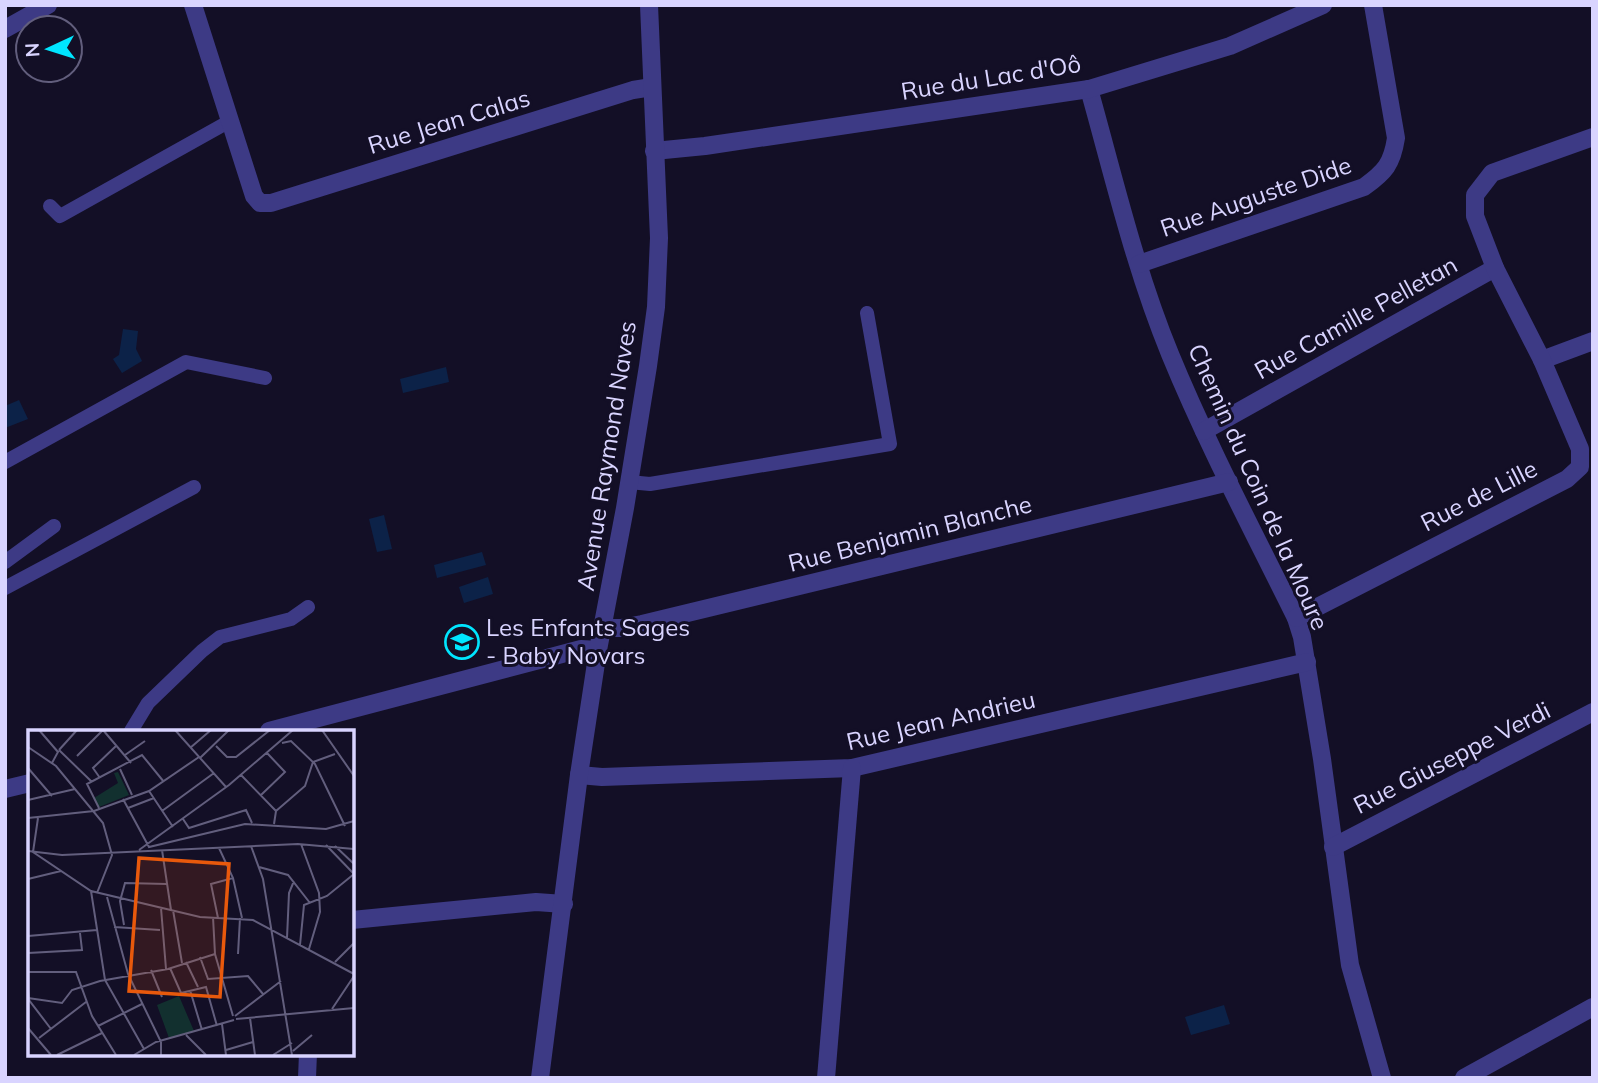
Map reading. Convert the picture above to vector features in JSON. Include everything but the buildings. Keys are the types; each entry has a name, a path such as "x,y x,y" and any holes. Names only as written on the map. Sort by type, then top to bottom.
{"street":[{"path":"5,29 48,5"},
{"path":"193,5 230,121"},
{"name":"Avenue Raymond Naves","path":"540,1078 579,775 656,307 659,239 649,5"},
{"name":"Rue du Lac d'Oô","path":"654,151 705,146 1089,89 1230,46 1322,5"},
{"name":"Rue Auguste Dide","path":"1139,264 1364,187 1381,175 1393,157 1396,138 1373,5"},
{"name":"Rue Jean Calas","path":"230,121 254,196 260,203 271,203 633,90 652,87"},
{"name":"Chemin du Coin de la Moure","path":"1089,89 1139,264 1170,352 1229,482 1296,618 1307,662 1350,965 1382,1078"},
{"path":"1593,136 1492,173 1475,195 1475,216 1495,268 1542,360 1593,341"},
{"name":"Rue Camille Pelletan","path":"1205,430 1495,268"},
{"name":"Rue de Lille","path":"1296,618 1567,479 1580,467 1580,449 1542,360"},
{"name":"Rue Benjamin Blanche","path":"603,628 642,624 1229,482"},
{"path":"291,729 581,649 598,650"},
{"name":"Rue Jean Andrieu","path":"579,775 602,777 852,768 1307,662"},
{"name":"Rue Giuseppe Verdi","path":"1333,847 1593,712"},
{"path":"826,1078 852,768"},
{"path":"5,789 28,783"},
{"path":"354,920 536,902 564,904"},
{"path":"1464,1078 1593,1007"},
{"path":"307,1078 308,1055"}],"lane":[{"path":"50,206 60,216 230,121"},
{"path":"629,481 650,484 890,444 867,313"},
{"path":"5,462 186,362 265,378"},
{"path":"5,588 194,487"},
{"path":"5,562 54,526"},
{"path":"132,730 148,703 220,637 291,619 309,607"}],"water":[{"path":"123,329 138,331 136,349 142,361 122,373 113,359 119,355"},
{"path":"446,367 449,382 403,393 400,379"},
{"path":"19,400 28,419 5,428 5,406"},
{"path":"384,515 392,549 377,552 369,519"},
{"path":"482,552 486,565 437,578 434,565"},
{"path":"488,577 493,594 464,603 459,587"},
{"path":"1224,1005 1230,1024 1191,1035 1185,1017"}],"place":[{"name":"Les Enfants Sages - Baby Novars","path":"462,642"}]}
